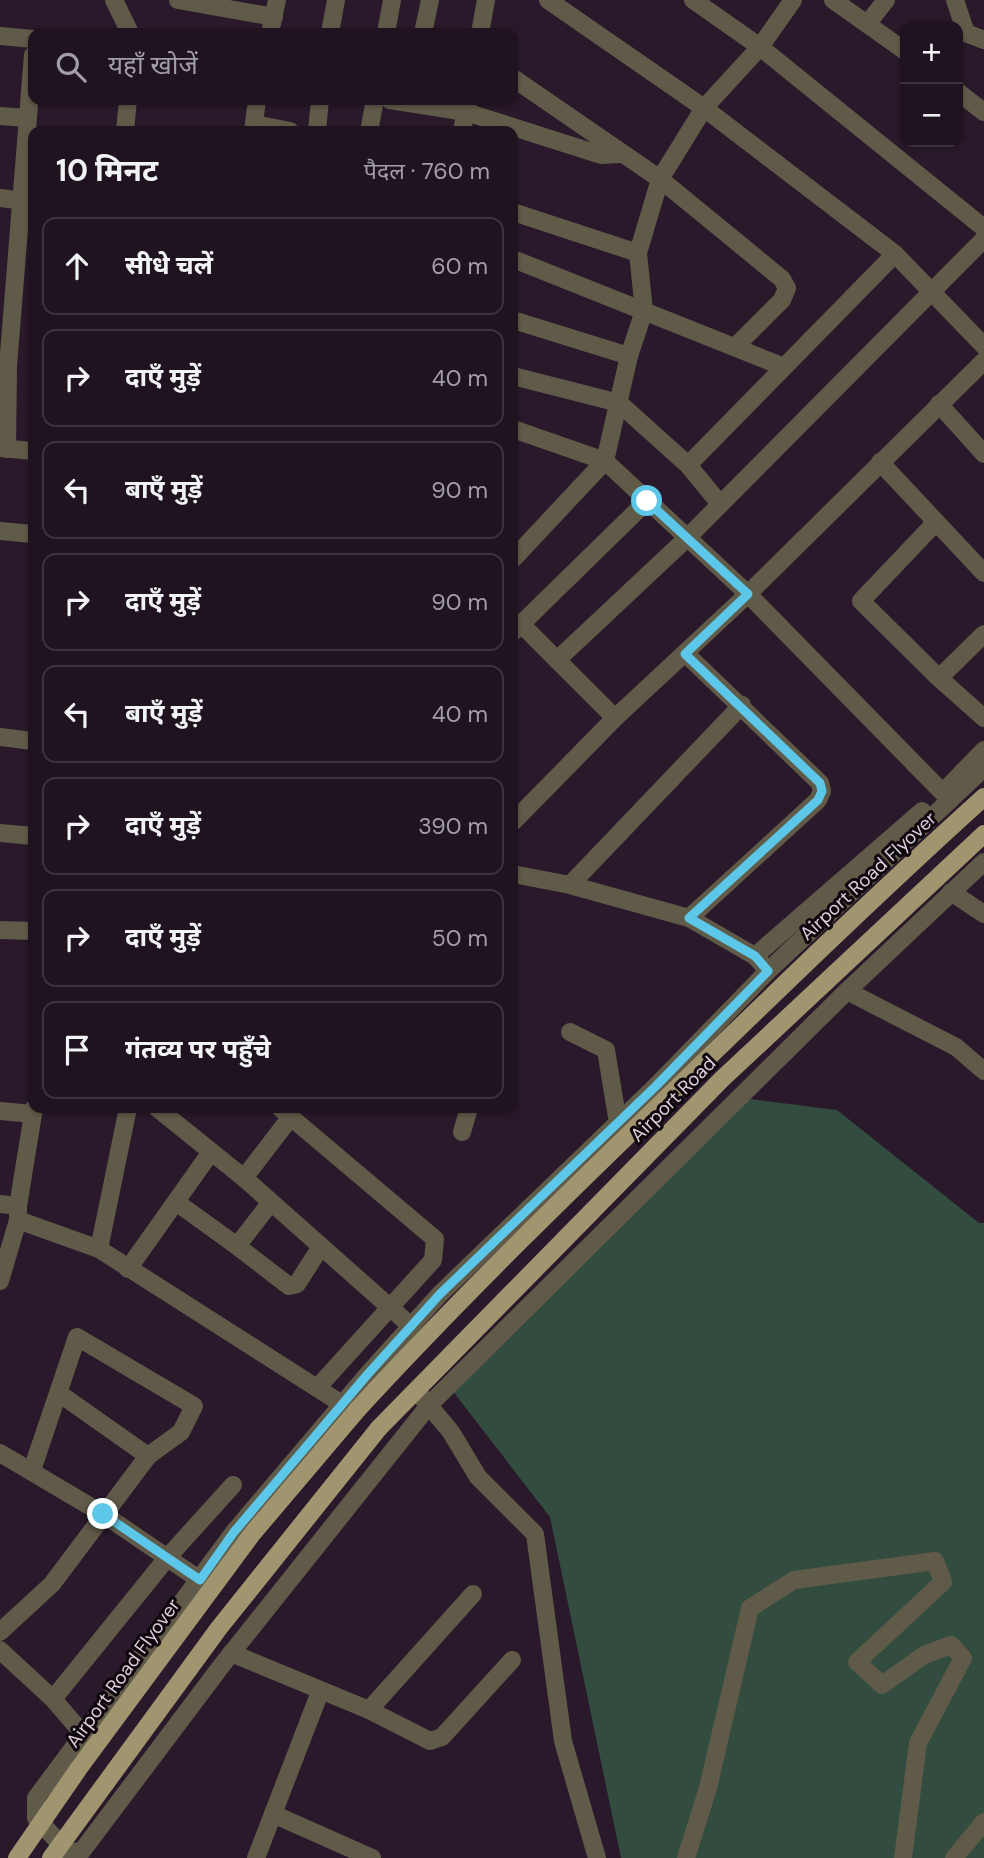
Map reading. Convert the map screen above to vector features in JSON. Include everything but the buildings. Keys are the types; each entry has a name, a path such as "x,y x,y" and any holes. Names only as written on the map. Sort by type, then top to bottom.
{"main road":[{"name":"Airport Road Flyover","path":"17,1858 79,1768 252,1534 350,1407 425,1335 546,1203 984,797"},
{"path":"970,847 984,834"},
{"name":"Airport Road","path":"414,1390 722,1079 970,847"},
{"path":"51,1858 219,1628 379,1428 414,1390"}],"street":[{"path":"114,0 128,28"},
{"path":"178,0 273,17"},
{"path":"331,28 336,0"},
{"path":"387,28 392,0"},
{"path":"424,28 429,0"},
{"path":"481,28 486,0"},
{"path":"548,0 704,108 894,254 984,346"},
{"path":"693,0 760,47 984,229"},
{"path":"518,554 605,461 629,356 644,311 638,253 660,179 704,108 760,47 793,0"},
{"path":"833,0 900,47"},
{"path":"868,23 886,0"},
{"path":"955,0 966,33 984,40"},
{"path":"0,36 28,39"},
{"path":"518,82 620,155 660,179 782,279 787,288 782,300 736,346"},
{"path":"963,96 984,112"},
{"path":"28,105 24,201 4,365 4,449 28,451"},
{"path":"125,126 128,105"},
{"path":"254,126 256,105"},
{"path":"317,126 320,105"},
{"path":"370,126 374,105"},
{"path":"464,126 467,106 601,155 620,155"},
{"path":"0,116 27,118"},
{"path":"0,198 24,201"},
{"path":"518,216 638,253"},
{"path":"557,660 686,539 984,239"},
{"path":"688,465 894,254"},
{"path":"518,261 784,367"},
{"path":"518,322 629,356"},
{"path":"518,817 615,718 748,594 984,361"},
{"path":"518,377 619,403 688,465 720,504"},
{"path":"939,404 984,454"},
{"path":"518,431 605,461 748,594 946,797"},
{"path":"880,462 984,573"},
{"path":"518,627 647,501"},
{"path":"936,522 861,601 984,718"},
{"path":"0,531 28,534"},
{"path":"518,629 557,660 615,718"},
{"path":"939,678 984,634"},
{"path":"685,654 742,705 820,783 822,791 818,800 689,918"},
{"path":"570,885 742,705"},
{"path":"0,737 28,740"},
{"path":"970,847 984,862 847,991 430,1404 231,1653 79,1855 68,1852 36,1818 36,1798 234,1532 350,1407 411,1326 546,1203 618,1123 946,797 984,750"},
{"path":"755,956 984,768"},
{"path":"0,833 28,836"},
{"path":"518,875 570,885 689,918 755,956 781,987"},
{"path":"951,892 984,914"},
{"path":"0,930 28,932"},
{"path":"847,991 956,1047 984,1071"},
{"path":"570,1031 606,1050 618,1123"},
{"path":"0,1111 28,1111"},
{"path":"0,1281 12,1210 34,1113"},
{"path":"99,1250 127,1113"},
{"path":"163,1113 244,1178 411,1326"},
{"path":"244,1178 285,1113 435,1239 433,1260 318,1387"},
{"path":"462,1132 468,1113"},
{"path":"128,1269 211,1152"},
{"path":"176,1202 289,1286 297,1284 320,1248"},
{"path":"237,1246 271,1202"},
{"path":"12,1210 99,1250 350,1407"},
{"path":"0,1632 52,1584 148,1456 181,1432 194,1406 77,1337 60,1394 32,1470"},
{"path":"414,1390 430,1404 478,1477 536,1534 563,1741 597,1858"},
{"path":"60,1394 148,1456"},
{"path":"0,1453 103,1514 200,1580"},
{"path":"53,1699 167,1558 233,1485"},
{"path":"686,1858 708,1788 750,1608 794,1580 935,1561 943,1582 857,1662 882,1685 924,1655 951,1645 963,1658 918,1743 903,1858"},
{"path":"369,1710 473,1594"},
{"path":"0,1650 53,1699 84,1735"},
{"path":"231,1653 369,1710 430,1741 437,1740 512,1660"},
{"path":"256,1858 320,1692"},
{"path":"273,1814 372,1858"},
{"path":"954,1858 984,1822"}],"green space":[{"path":"750,1099 837,1110 979,1223 984,1223 984,1858 621,1858 550,1517 448,1385"}],"route":[{"path":"103,1514 200,1580 234,1532 367,1375 440,1294 656,1086 768,971 755,956 689,918 818,800 822,791 820,783 742,705 685,654 748,594 647,501"}]}
